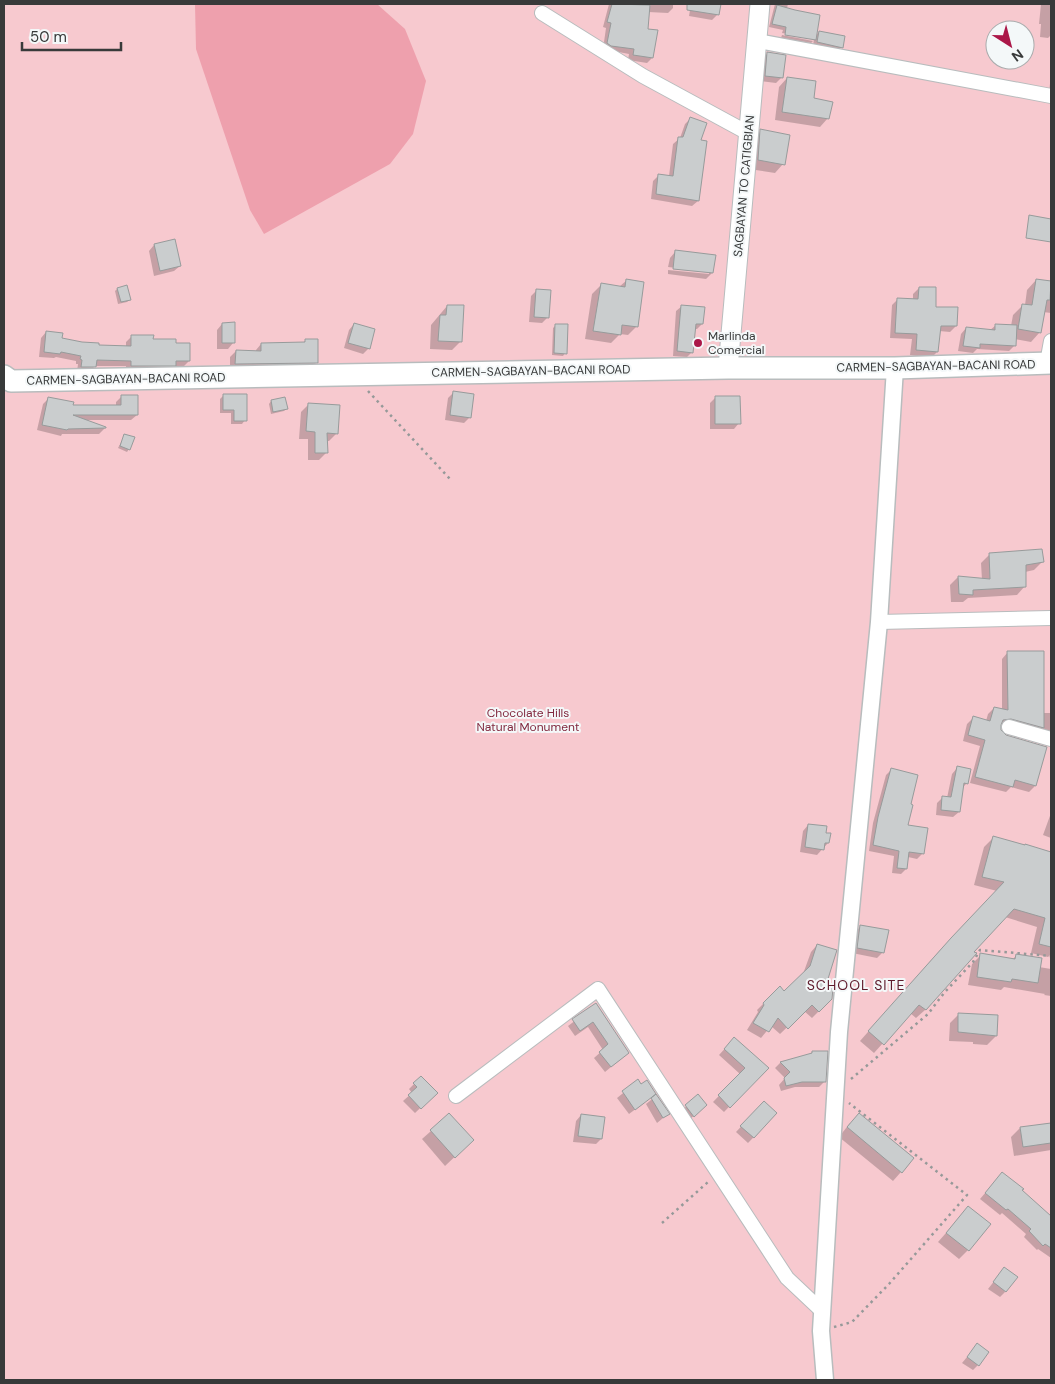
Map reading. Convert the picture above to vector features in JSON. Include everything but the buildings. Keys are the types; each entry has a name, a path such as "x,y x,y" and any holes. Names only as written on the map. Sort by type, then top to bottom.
{"main road":[{"name":"SAGBAYAN TO CATIGBIAN","path":"728,368 760,4"},
{"name":"CARMEN-SAGBAYAN-BACANI ROAD","path":"7,379 728,368 895,368 1049,363"}],"street":[{"path":"542,13 643,76 748,133"},
{"path":"758,41 1051,96"},
{"path":"1049,363 1051,341"},
{"path":"825,1380 821,1331 839,1032 879,622 895,368"},
{"path":"879,622 1051,618"},
{"path":"1008,727 1051,739"},
{"path":"456,1096 598,989 787,1278 822,1311"}],"path":[{"path":"353,375 450,479"},
{"path":"821,1331 852,1322 889,1284 967,1195 835,1092 928,1014 944,993 973,962 980,950 1051,956"},
{"path":"662,1223 718,1172"}],"green space":[{"name":"Chocolate Hills Natural Monument","path":"4,4 1051,4 1051,1380 4,1380"}],"shaded area":[{"path":"195,4 377,4 405,29 426,81 413,134 390,164 264,234 250,210 196,49"}],"place":[{"name":"Marlinda Comercial","path":"698,343"}],"district":[{"name":"SCHOOL SITE","path":"856,985"}]}
